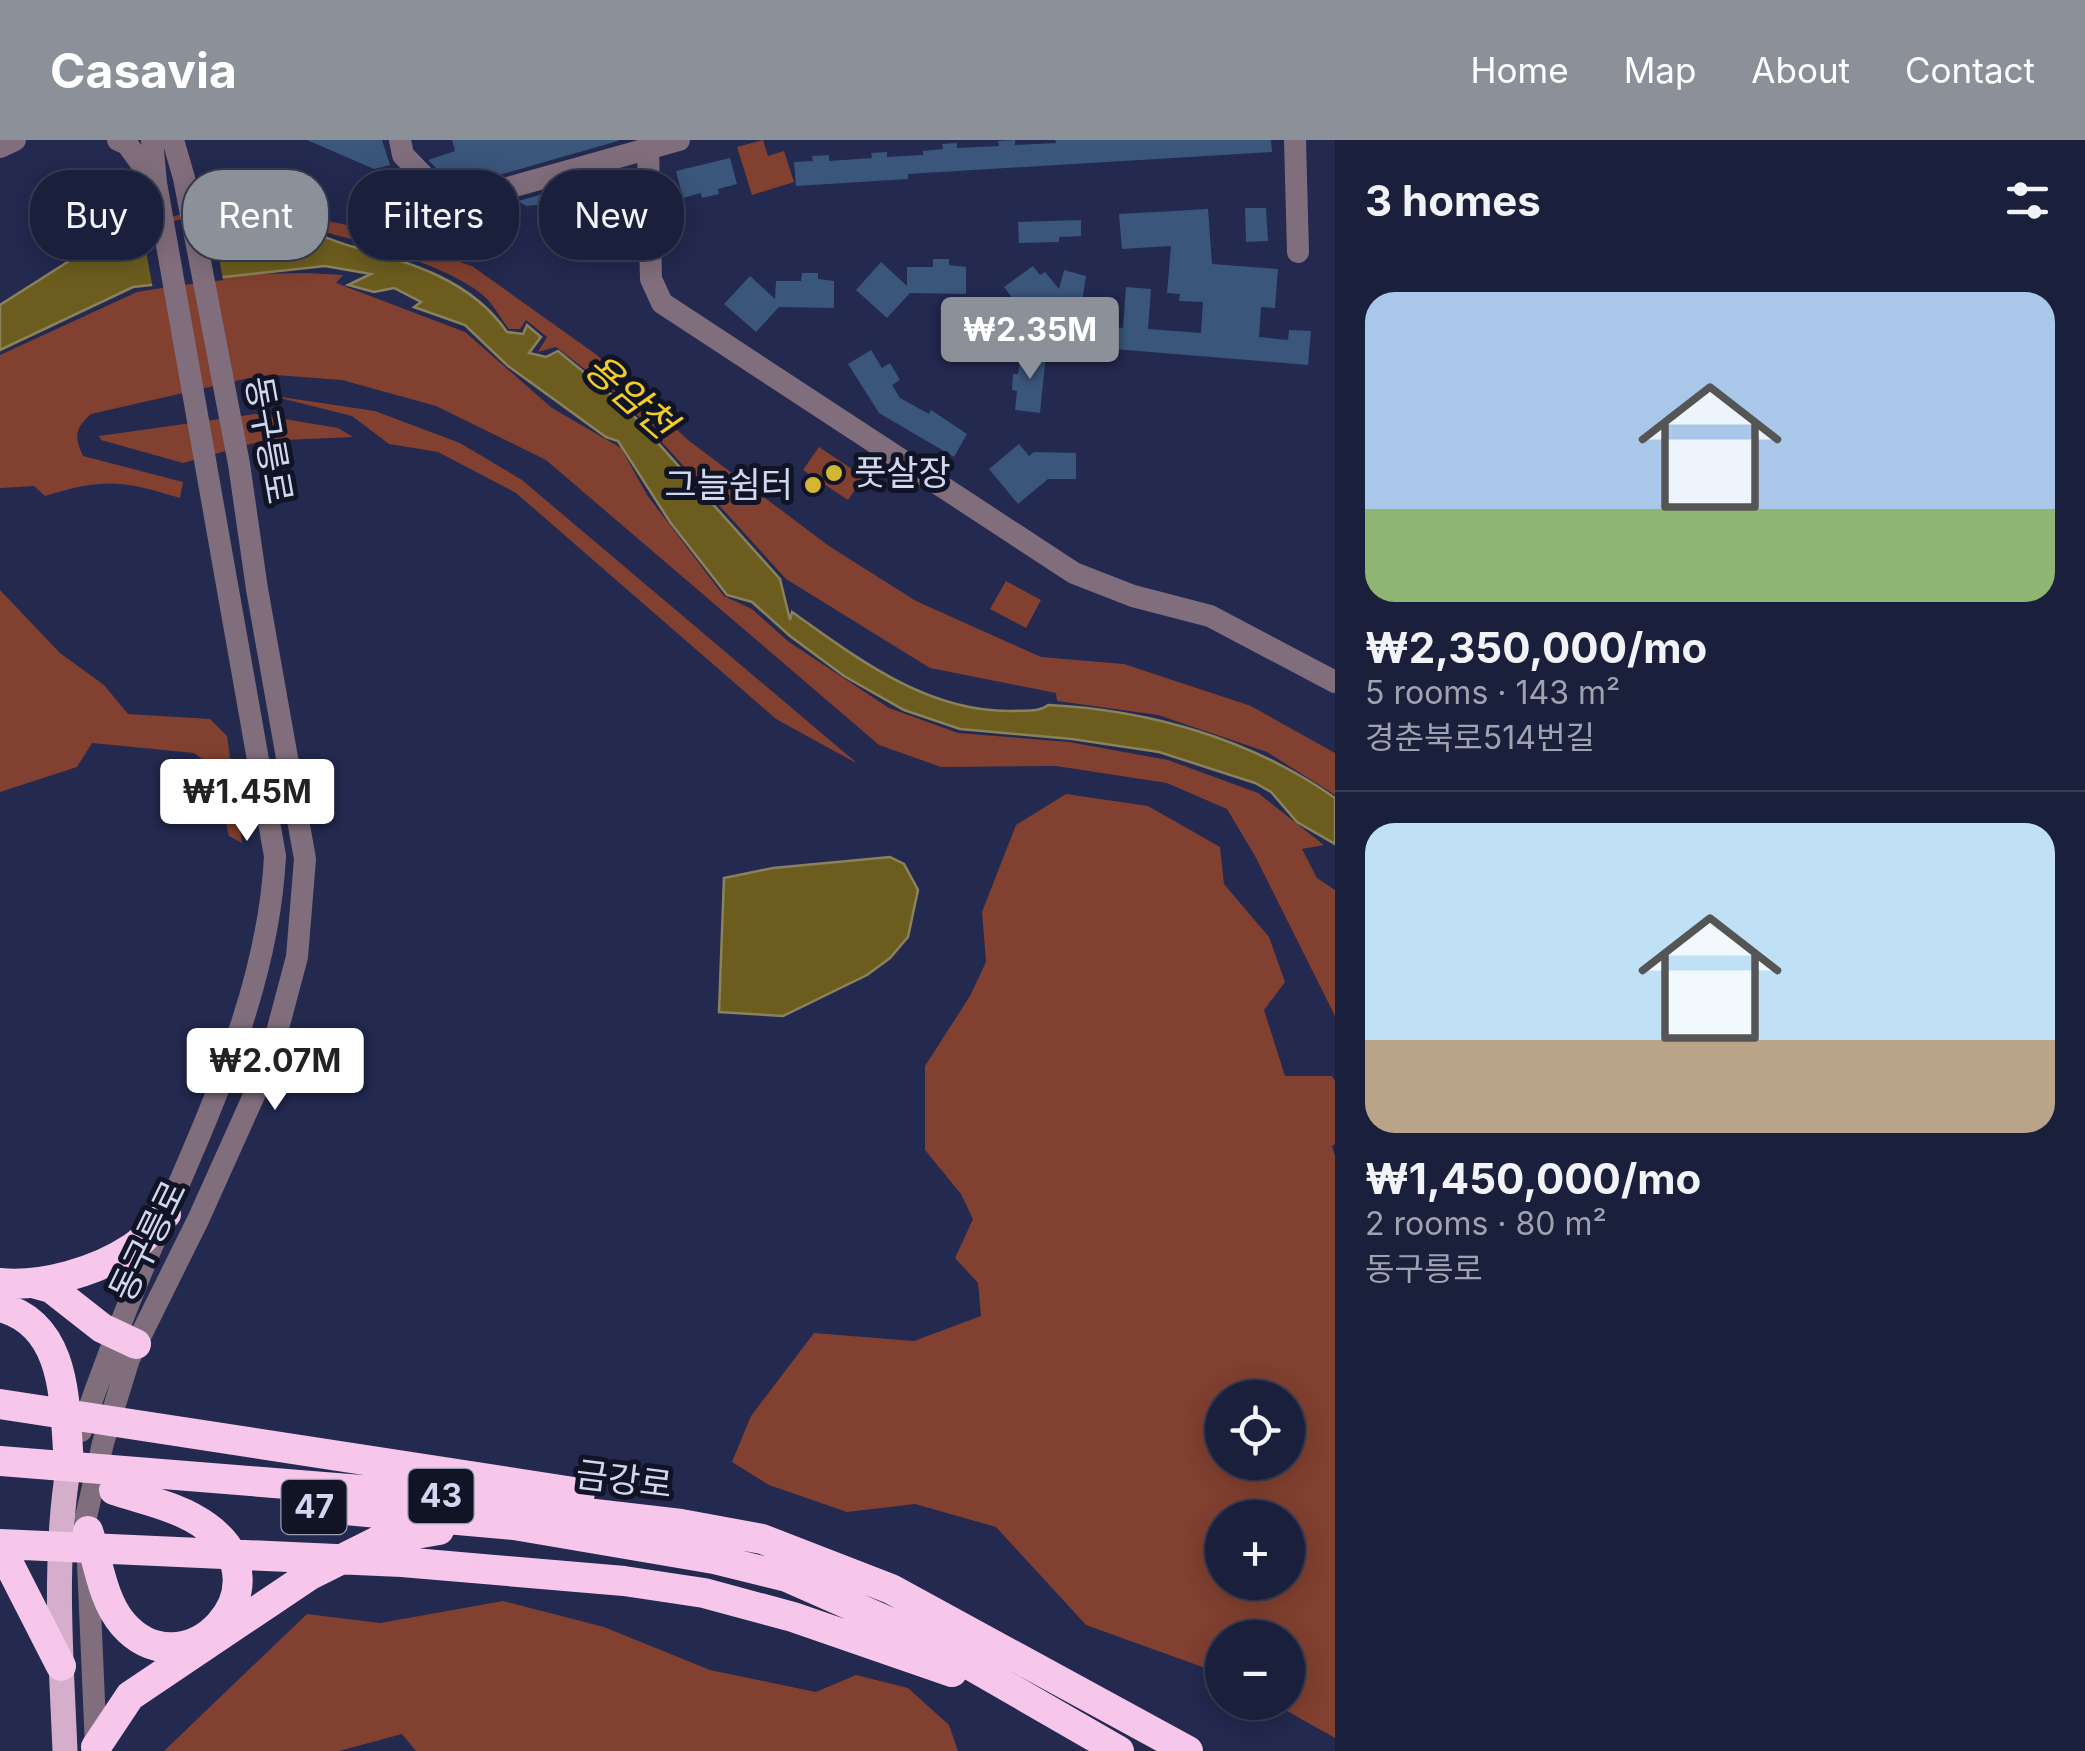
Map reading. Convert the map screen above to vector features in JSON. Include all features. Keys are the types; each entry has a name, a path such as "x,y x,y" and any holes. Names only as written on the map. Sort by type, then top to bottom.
{"highway":[{"path":"8,1289 77,1272 123,1253 166,1214"},
{"path":"8,1289 51,1288 125,1339"},
{"path":"8,1289 26,1318 44,1335 61,1372 69,1464"},
{"path":"0,1404 643,1504 762,1539"},
{"name":"43","path":"0,1443 17,1467 116,1481"},
{"path":"87,1528 113,1611 137,1637 153,1644 181,1645 208,1637 226,1620 238,1582 233,1556 222,1539 198,1521 116,1481"},
{"name":"금강로","path":"116,1481 448,1497 681,1524 762,1539 892,1588 1188,1751"},
{"name":"금강로","path":"116,1481 514,1524 714,1559 787,1577 916,1634 1119,1751"},
{"name":"43","path":"85,1750 130,1696 310,1574 380,1540 421,1531 514,1524"},
{"path":"0,1544 402,1562 624,1581 704,1594 792,1617 918,1658 1060,1717"},
{"path":"0,1558 10,1566 62,1666"}],"main road":[{"name":"동구릉로","path":"69,1464 59,1521 57,1566 62,1666 85,1750"}],"street":[{"path":"0,147 15,140"},
{"name":"동구릉로","path":"152,140 155,170"},
{"path":"173,140 183,175"},
{"path":"185,170 189,140"},
{"path":"400,140 403,155 442,196 472,198 679,140"},
{"path":"1295,140 1298,252"},
{"path":"122,142 145,170"},
{"path":"648,147 651,280 662,303 1074,573 1133,596 1210,616 1335,682"},
{"name":"동구릉로","path":"85,1750 87,1528 102,1443 125,1339 166,1214 247,1008 264,950 276,856 163,222"},
{"name":"동구릉로","path":"69,1464 125,1339 198,1220 268,1062 297,958 305,859 257,589 240,464 200,260"}],"shaded area":[{"path":"763,140 768,156 784,151 794,182 752,195 737,147"},
{"path":"183,214 183,221 163,226 163,219"},
{"path":"328,221 348,226 348,238 328,233"},
{"path":"183,224 183,260 328,260 328,238 348,246 348,260 397,260 439,276 476,299 507,332 523,334 527,325 541,337 529,353 546,357 558,351 623,404 780,579 790,620 792,612 867,664 950,702 1011,711 1031,711 1048,705 1124,713 1234,744 1303,777 1335,798 1335,844 1297,822 1271,792 1255,783 1159,752 960,729 904,710 844,676 752,602 727,595 670,522 618,441 606,437 508,366 465,325 414,307 421,302 394,288 374,292 348,285 371,274 325,266 133,287 0,350 0,305 71,260 163,260 163,229"},
{"path":"415,260 454,260 472,266 597,355 688,440 829,546 916,601 1041,657 1124,664 1251,706 1335,753 1335,795 1267,752 1158,715 1057,701 1056,693 930,668 786,579 621,397 556,347 538,352 547,337 526,320 520,329 509,329 486,298"},
{"path":"247,274 343,275 336,283 465,332 552,408 621,448 647,495 724,596 752,609 789,642 889,708 958,733 1069,742 1168,760 1258,793 1324,845 1302,849 1317,878 1335,890 1335,1016 1255,856 1227,809 1167,783 1056,766 941,767 879,745 546,460 436,406 342,380 275,375 249,378 91,414 79,428 77,438 83,456 183,482 180,498 112,484 83,486 45,496 34,486 0,488 0,355 137,292"},
{"path":"268,395 375,411 460,443 522,480 858,764 776,719 516,493 438,452 389,444 352,416"},
{"path":"255,414 338,428 353,437 261,441 183,463 101,440 99,436"},
{"name":"풋살장","path":"819,447 864,477 848,500 803,470"},
{"path":"1006,581 1041,600 1026,628 990,609"},
{"path":"0,590 60,653 104,685 128,714 210,719 227,736 242,843 229,836 212,766 194,753 92,743 77,767 0,792"},
{"path":"1066,794 1148,806 1220,847 1224,884 1269,937 1285,982 1264,1010 1285,1076 1332,1076 1335,1081 1335,1738 1303,1720 1305,1620 1205,1620 1205,1668 1086,1625 996,1527 915,1504 847,1512 769,1485 732,1462 751,1416 814,1333 914,1341 981,1316 978,1283 955,1258 973,1219 961,1194 925,1150 925,1066 970,996 986,962 982,912 1016,825"},
{"path":"890,857 904,864 918,890 908,937 890,958 867,975 783,1016 719,1012 724,878 773,868"},
{"path":"503,1601 604,1627 710,1670 816,1692 856,1675 908,1688 949,1725 958,1751 416,1751 402,1734 339,1751 164,1751 307,1614 380,1623"}],"pier":[{"path":"183,219 183,260 219,260 223,280 153,289 148,260 163,260 163,224"}],"building":[{"path":"307,140 382,140 390,165 374,169"},
{"path":"452,140 618,140 516,170 438,170 428,160 455,151"},
{"path":"1015,140 1015,145 1056,143 1055,140 1271,140 1272,152 908,174 908,179 796,186 794,162 813,161 812,156 829,155 829,161 872,158 871,153 887,152 887,157 923,155 923,151 943,149 942,144 957,143 957,148 999,146 998,141"},
{"path":"730,158 737,184 718,189 719,194 684,198 684,170 680,170"},
{"path":"539,195 539,205 526,206 519,201"},
{"path":"1245,208 1266,208 1268,241 1246,242"},
{"path":"1208,209 1212,264 1278,269 1275,308 1261,307 1259,337 1288,340 1289,330 1311,331 1308,365 1114,349 1116,327 1123,328 1126,287 1151,289 1148,329 1201,333 1203,302 1179,301 1180,294 1167,293 1171,246 1122,249 1119,214"},
{"path":"1081,220 1081,236 1059,237 1059,242 1019,243 1018,222"},
{"path":"933,259 949,259 949,265 966,267 966,294 910,293 887,318 856,290 881,262 907,286 907,267 933,267"},
{"path":"1033,266 1040,275 1045,272 1059,289 1064,270 1086,276 1082,302 1059,298 1029,320 1004,287"},
{"path":"802,273 818,273 818,279 834,281 834,308 779,307 756,332 724,304 750,276 775,299 776,281 801,281"},
{"path":"871,350 882,368 890,363 900,380 892,385 900,398 929,414 931,410 967,434 954,457 879,413 848,364"},
{"path":"1021,352 1046,354 1040,413 1015,410 1017,391 1012,390 1013,374 1018,374"},
{"path":"1019,444 1029,456 1034,452 1076,453 1076,479 1048,479 1018,504 989,469"}],"place":[{"name":"풋살장","path":"834,473"},
{"name":"그늘쉼터","path":"813,485"}],"water label":[{"name":"용암천","path":"630,396"}]}
